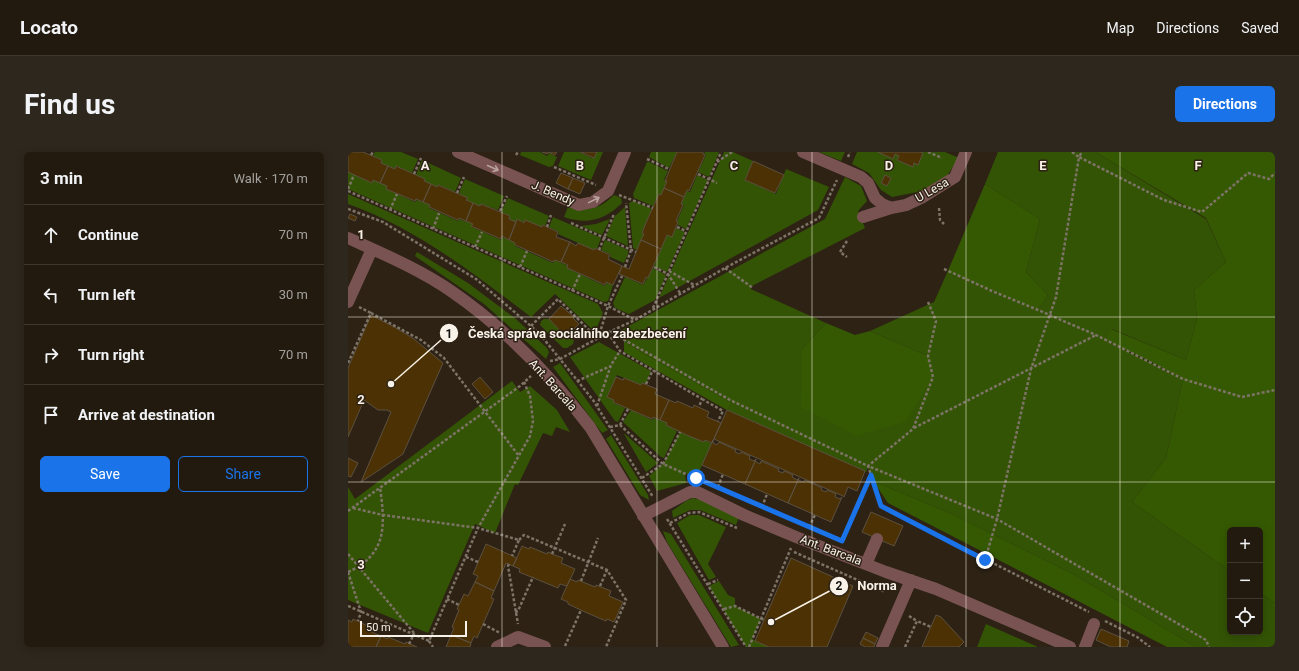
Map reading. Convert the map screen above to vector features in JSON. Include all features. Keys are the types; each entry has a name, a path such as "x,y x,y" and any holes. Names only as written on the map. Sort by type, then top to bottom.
{"street":[{"name":"J. Bendy","path":"458,152 579,205 593,202 608,191 625,152"},
{"path":"803,152 861,177 868,183 875,198 882,204 891,208"},
{"name":"U Lesa","path":"891,208 906,205 923,197 955,177 966,152"},
{"path":"863,217 891,208"},
{"name":"Ant. Barcala","path":"348,238 411,268 450,291 496,326 540,368 564,394 590,427 721,647"},
{"path":"353,304 372,249"},
{"name":"Ant. Barcala","path":"643,516 690,492 697,492 744,515 866,564 936,589 1070,647"},
{"path":"866,564 877,539"},
{"path":"882,647 911,580"},
{"path":"1085,647 1096,619"},
{"path":"497,647 518,637 545,647"}],"path":[{"path":"516,156 518,152"},
{"path":"653,308 721,152"},
{"path":"716,163 732,152"},
{"path":"928,152 942,158"},
{"path":"1072,152 1164,200 1202,212 1248,174 1269,179 1275,172"},
{"path":"985,560 1031,369 1056,297 1079,157 1082,152"},
{"path":"414,174 421,158"},
{"path":"646,159 669,169"},
{"path":"698,174 717,183"},
{"path":"548,362 560,359 635,320 694,285 819,218 840,174"},
{"path":"354,175 348,190 432,229 608,306 635,320"},
{"path":"457,193 464,177"},
{"path":"390,210 397,194"},
{"path":"500,211 507,196"},
{"path":"625,267 631,250 626,203"},
{"path":"938,208 940,220 944,224"},
{"path":"348,209 383,222 476,279 539,333 597,407 654,498"},
{"path":"432,229 439,213"},
{"path":"599,250 614,214"},
{"path":"547,226 551,215"},
{"path":"571,223 636,252"},
{"path":"677,227 686,231"},
{"path":"475,247 482,232"},
{"path":"847,241 840,252 847,257"},
{"path":"520,268 528,251"},
{"path":"654,267 694,285"},
{"path":"725,268 753,288"},
{"path":"944,269 992,291 1049,314 1183,378 1242,397 1275,390"},
{"path":"668,273 680,293"},
{"path":"572,290 580,274"},
{"path":"598,339 608,306 622,276"},
{"path":"531,326 558,299 598,339"},
{"path":"913,429 933,377 928,356 936,320 928,302"},
{"path":"353,304 421,340 444,358 519,456"},
{"path":"348,364 371,313"},
{"path":"610,332 620,351 723,411 718,421"},
{"path":"610,332 730,400 868,466 996,519 1206,640 1209,647"},
{"path":"868,466 913,429 1096,336"},
{"path":"597,407 611,365 620,351"},
{"path":"577,381 611,365"},
{"path":"646,384 653,370"},
{"path":"348,511 486,411 535,372"},
{"path":"429,641 478,528 530,436 533,420 530,396 524,382"},
{"path":"699,407 702,399"},
{"path":"620,425 628,409"},
{"path":"610,427 620,425"},
{"path":"620,425 663,464 704,481"},
{"path":"642,478 663,464 680,432"},
{"path":"868,466 881,506 1096,619 1136,637 1150,647"},
{"path":"723,474 718,487 724,490"},
{"path":"836,538 842,541 871,475"},
{"path":"358,621 361,612 348,572 359,567 375,551 382,535 384,514 380,487"},
{"path":"762,507 767,494"},
{"path":"743,498 775,512"},
{"path":"352,508 478,528 519,540"},
{"path":"670,522 689,513 699,512 739,528"},
{"path":"809,527 815,515"},
{"path":"668,519 747,647 763,619 792,545"},
{"path":"552,554 565,524"},
{"path":"805,525 816,530"},
{"path":"512,556 519,540 524,535 607,570 626,600 606,647"},
{"path":"581,580 598,538"},
{"path":"783,547 885,592"},
{"path":"348,554 415,634"},
{"path":"466,557 478,562"},
{"path":"509,564 508,566 518,627"},
{"path":"600,586 607,570"},
{"path":"515,612 518,612 532,577"},
{"path":"708,584 718,580"},
{"path":"447,599 459,605"},
{"path":"348,606 415,634 429,641 433,647"},
{"path":"724,610 735,606 763,619"},
{"path":"565,646 581,610"},
{"path":"905,647 917,620 931,626"},
{"path":"483,624 500,632 501,634"},
{"path":"409,644 415,634"}],"green space":[{"path":"375,152 401,152 418,159 412,173 396,166 395,169 381,163 382,160 373,156"},
{"path":"521,152 540,152 547,156 549,153 557,157 553,166 549,167 520,155"},
{"path":"564,152 579,152 592,158 595,152 603,152 591,180 558,166"},
{"path":"651,152 677,152 669,168 649,157"},
{"path":"705,152 719,152 709,177 698,172 706,155 704,154"},
{"path":"724,152 733,152 753,161 745,180 776,194 786,169 829,187 818,210 659,298"},
{"path":"819,152 845,152 841,161"},
{"path":"857,152 945,152 959,158 944,180 928,190 892,197 881,190 869,173 852,164"},
{"path":"998,152 1095,152 1206,219 1226,262 1194,290 1197,319 1186,360 1112,329 1106,341 1183,379 1166,458 1132,502 1227,569 1227,635 1263,635 1263,595 1275,603 1275,647 1196,647 1073,574 952,514 873,481 868,467 866,472 727,410 732,403 641,352 614,334 825,219 845,177 861,186 867,201 858,211 865,228 750,287 752,290 826,323 802,349 928,356 870,331 934,302 947,273 1038,310 1048,295 1026,272 1040,219 985,184"},
{"path":"1095,152 1275,152 1275,603 1263,595 1263,527 1227,527 1227,569 1132,502 1166,458 1183,379 1106,341 1111,329 1186,360 1197,319 1194,290 1226,262 1206,218"},
{"path":"422,160 461,178 455,192 439,185 437,187 424,181 425,179 416,175"},
{"path":"647,162 668,171 664,180 667,181 661,195 659,194 653,206 634,198 633,194"},
{"path":"348,172 372,183 373,180 387,186 386,189 415,202 417,200 430,205 429,208 458,221 459,219 473,224 472,227 501,240 502,237 516,243 515,246 553,263 555,260 568,266 567,268 605,286 607,283 613,285 608,301 604,302 348,189"},
{"path":"697,175 708,180 686,229 678,225 677,221 684,205 681,204 687,191 690,192"},
{"path":"465,179 504,196 498,210 481,204 480,206 466,200 467,198 459,193"},
{"path":"985,184 1040,219 1026,272 1048,295 1038,310 947,273"},
{"path":"348,194 598,304 603,313 595,332 555,294 531,317 444,253 397,226 348,204"},
{"path":"614,195 621,198 622,203 616,209 602,217 588,221 580,221 564,217 568,207 582,209 593,208 603,204"},
{"path":"508,198 549,216 545,226 543,225 542,227 509,219 510,216 501,212"},
{"path":"633,201 652,209 642,232 644,234 637,250 633,248 629,203"},
{"path":"625,207 628,246 606,236 615,216"},
{"path":"553,217 601,238 597,249 595,248 594,250 558,234 559,232 549,227"},
{"path":"610,219 602,235 581,226 596,224"},
{"path":"676,228 685,232 667,272 654,266 667,235 672,237"},
{"path":"605,240 628,250 624,263 610,257 611,255 601,250"},
{"path":"417,252 468,283 516,319 547,348 549,352 546,359 484,304 415,256"},
{"path":"653,268 666,275 655,300 629,314 615,308 613,303 625,277 643,285"},
{"path":"544,319 549,319 567,338 569,336 574,340 573,344 567,348 563,348 540,325 541,321"},
{"path":"826,323 855,335 870,331 928,356 933,377 906,421 857,436 801,407 802,349"},
{"path":"624,341 732,403 727,410 624,352"},
{"path":"599,342 651,371 646,384 642,383 641,385 617,375 607,397 614,400 614,403 625,408 618,422 615,421 570,357"},
{"path":"560,363 608,430 602,433 553,367"},
{"path":"512,381 520,392 530,386 557,410 570,432 556,427 552,436 543,433 518,485 515,484 495,533 475,524 428,633 348,600 348,487 355,499"},
{"path":"631,410 652,420 654,418 667,423 666,425 677,431 664,458 661,457 623,422"},
{"path":"680,432 704,442 705,440 712,444 696,478 685,473 686,483 657,491 649,476 663,464"},
{"path":"625,434 658,463 646,472"},
{"path":"611,435 648,495 649,500 640,495 606,439"},
{"path":"873,481 952,514 1073,574 1196,647 1167,647 888,503"},
{"path":"693,498 701,500 739,517 736,525 700,510 690,510 673,518 672,511"},
{"path":"690,515 699,515 726,527 708,564 716,577 709,580 677,523"},
{"path":"663,531 671,534 739,645 731,647 667,542"},
{"path":"719,581 728,595 735,598 735,606 761,619 752,639 770,647 746,647 709,586"},
{"path":"986,624 1038,647 977,647"}],"building":[{"path":"348,152 363,152 382,160 381,163 388,166 380,183 373,180 372,183 348,172"},
{"path":"548,152 557,152 555,155"},
{"path":"580,152 597,152 594,158"},
{"path":"677,152 703,152 705,155 689,191 687,190 684,197 664,188 667,181 665,181"},
{"path":"878,152 923,153 918,165 914,163 913,167 897,160 899,156 895,154 893,159"},
{"path":"753,161 784,175 775,193 745,180"},
{"path":"388,166 395,169 396,166 425,179 424,181 431,184 423,202 416,199 415,201 386,189 387,186 380,183"},
{"path":"561,173 573,178 568,189 556,183"},
{"path":"885,175 891,178 887,186 881,183"},
{"path":"573,178 585,183 580,194 568,189"},
{"path":"431,184 437,187 438,185 468,198 466,200 473,203 466,221 459,218 458,220 429,207 430,205 423,202"},
{"path":"664,188 684,197 681,204 683,205 676,221 678,222 672,237 667,235 661,249 641,240 648,218 659,194 661,195"},
{"path":"473,203 480,206 481,204 510,216 509,219 516,222 509,240 502,236 501,239 471,226 473,224 466,221"},
{"path":"350,214 357,217 355,221 348,218"},
{"path":"517,219 524,223 525,220 542,227 543,225 558,232 556,237 570,242 561,262 554,260 553,262 515,245 515,243 509,240"},
{"path":"641,240 661,249 648,278 646,277 643,284 619,274 622,266 629,269"},
{"path":"570,242 576,246 578,243 594,250 595,248 610,255 608,259 622,266 613,285 606,282 605,285 567,268 568,265 561,262"},
{"path":"561,306 574,317 573,318 579,324 566,337 549,319"},
{"path":"371,315 414,339 443,363 403,454 361,482 391,412 387,410 378,410 364,400 348,437 348,368"},
{"path":"480,377 493,392 485,399 472,384"},
{"path":"616,377 623,380 624,378 641,385 642,383 657,389 655,394 669,400 660,420 653,417 652,419 631,410 613,402 614,400 607,397"},
{"path":"669,400 676,403 677,401 693,408 694,405 709,412 707,417 721,423 712,443 705,440 704,442 689,436 666,425 667,423 660,420"},
{"path":"727,410 865,471 857,491 848,487 844,497 714,439"},
{"path":"713,440 713,443 717,445 719,442 736,450 735,452 740,454 741,452 750,456 749,459 754,461 756,459 745,484 702,465"},
{"path":"348,458 358,463 351,477 348,476"},
{"path":"755,461 760,464 761,461 779,469 778,471 783,473 784,471 793,475 792,477 797,480 799,478 788,503 745,484"},
{"path":"798,480 803,482 805,480 822,488 821,490 826,492 827,490 836,494 835,497 840,499 842,497 831,522 788,503"},
{"path":"871,512 903,526 894,546 862,532"},
{"path":"486,544 517,558 513,566 506,563 494,591 475,582 478,576 473,574"},
{"path":"522,546 529,549 530,547 547,554 548,552 563,558 561,563 575,569 567,586 560,584 558,588 519,572 520,569 513,566"},
{"path":"791,558 853,586 827,647 769,647 755,641"},
{"path":"570,579 577,582 578,580 595,587 596,585 611,591 609,596 623,602 614,622 607,619 606,621 585,612 561,599"},
{"path":"475,582 494,591 491,598 494,599 477,638 474,636 471,643 451,635 454,628 452,627 459,610 457,609 464,594 468,596"},
{"path":"936,615 941,617 964,642 959,647 922,647"},
{"path":"353,619 368,626 367,630 381,636 376,647 348,647 348,620 352,622"},
{"path":"1101,629 1129,641 1127,647 1111,647 1096,640"},
{"path":"866,632 878,638 875,644 863,638"},
{"path":"451,635 471,643 470,647 446,647"},
{"path":"381,636 387,639 388,637 405,644 406,642 417,647 376,647"},
{"path":"863,638 875,644 874,647 865,647 860,644"}],"place":[{"name":"Česká správa sociálního zabezbečení","path":"391,384"},
{"name":"Norma","path":"771,622"}],"route":[{"path":"696,478 842,541 871,475 881,506 985,560"}]}
